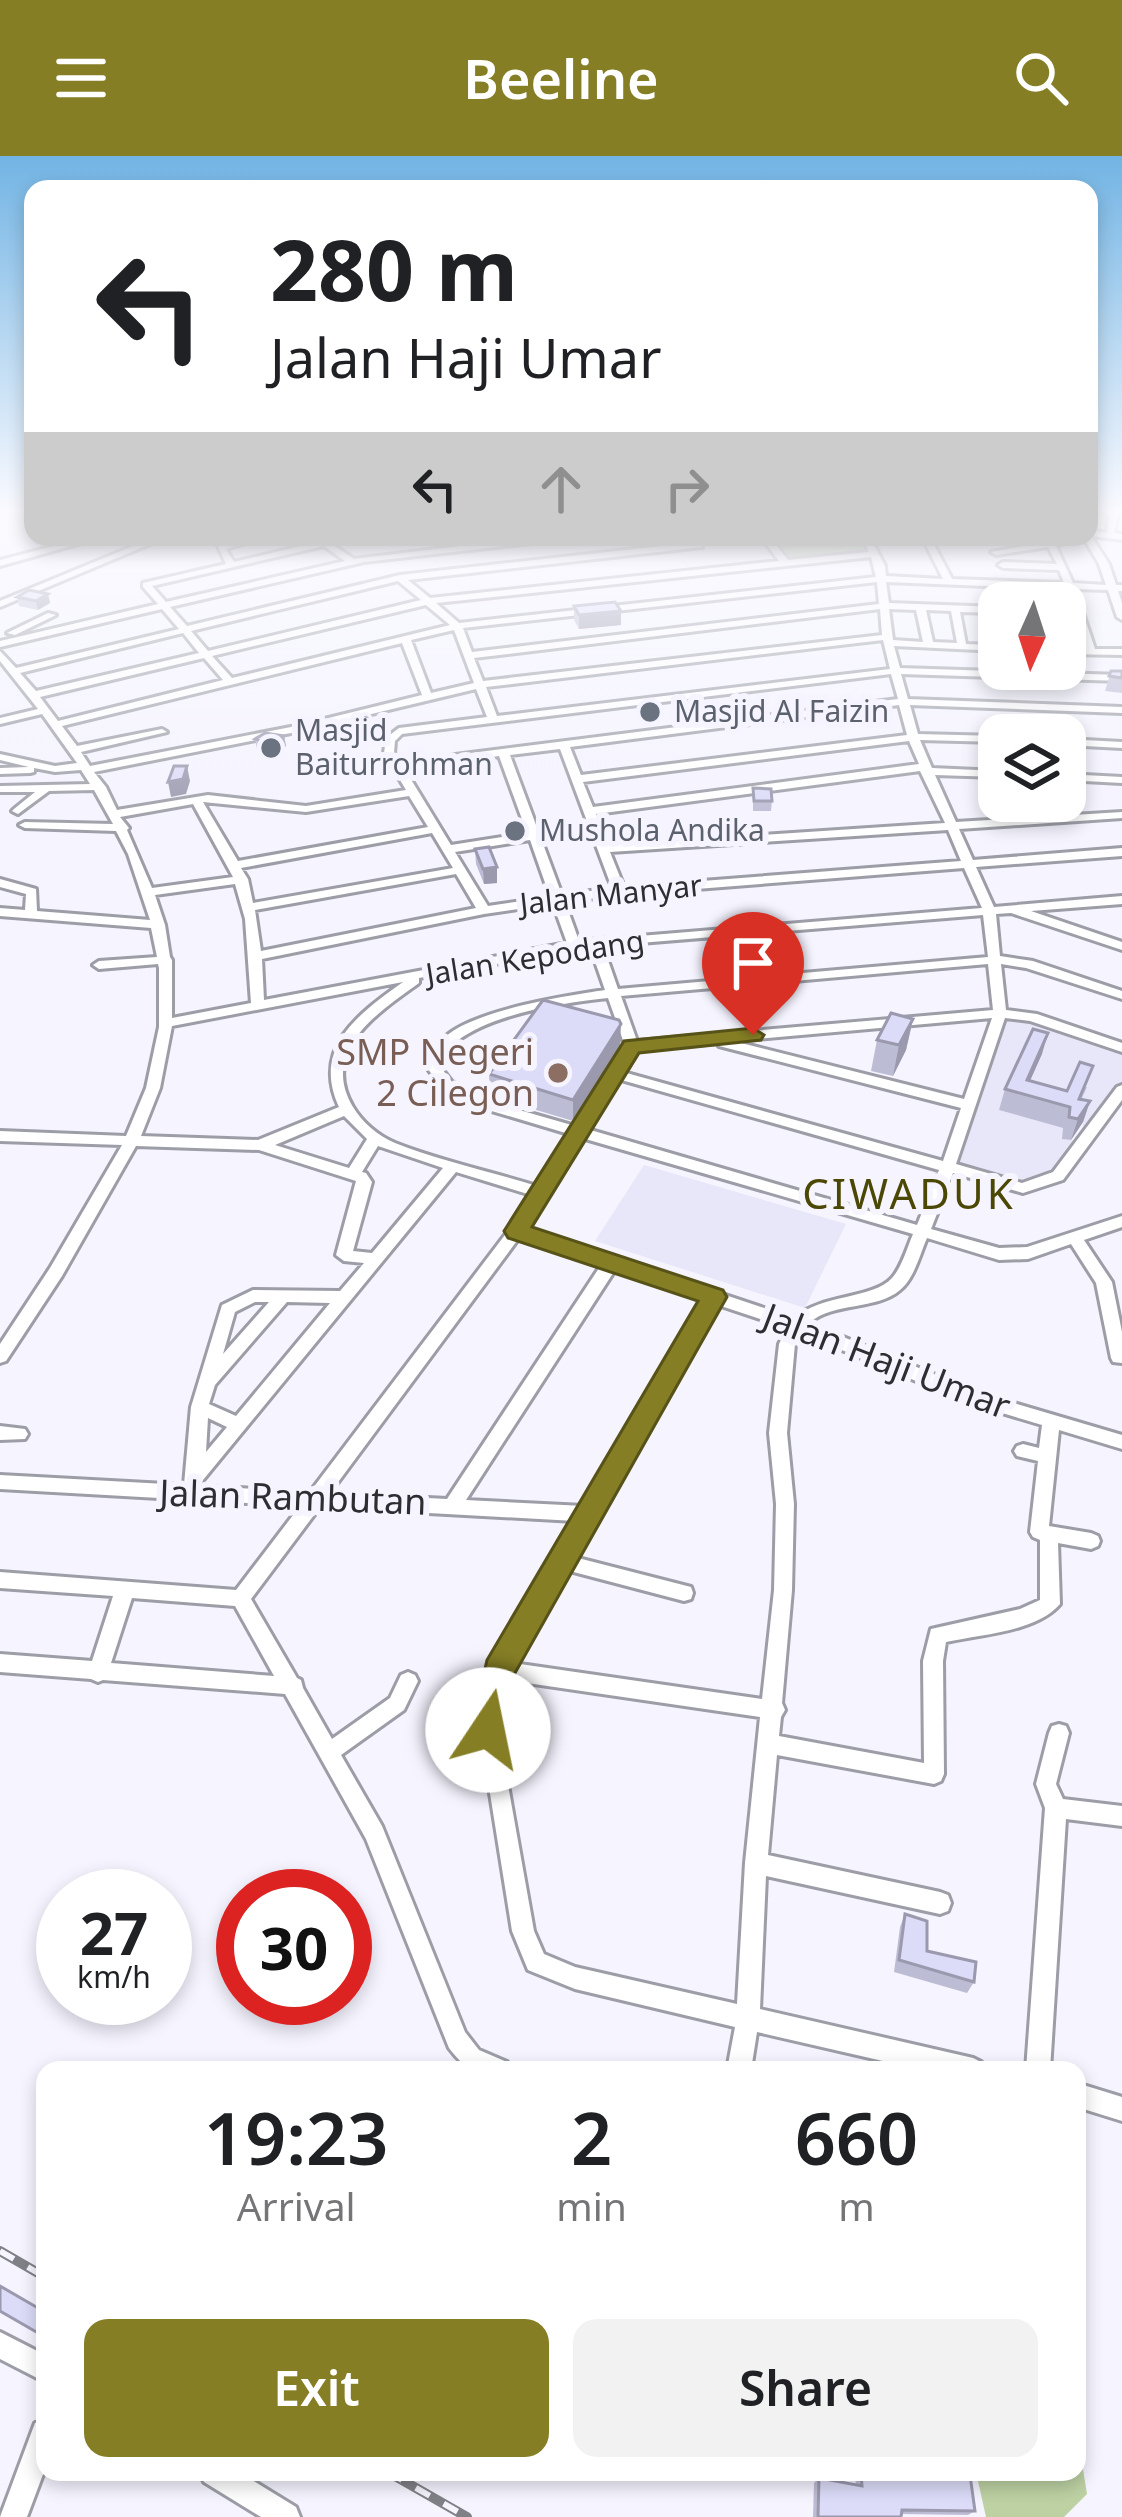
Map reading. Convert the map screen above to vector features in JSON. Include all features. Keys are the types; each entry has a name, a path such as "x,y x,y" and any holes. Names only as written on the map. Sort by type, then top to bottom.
{"street":[{"path":"0,641 45,618"},
{"path":"0,641 105,618"},
{"path":"172,618 230,682"},
{"path":"0,681 227,618"},
{"path":"336,618 365,648"},
{"path":"34,695 356,618"},
{"path":"448,618 457,626 492,717"},
{"path":"55,725 457,626 525,618"},
{"path":"468,656 788,618"},
{"path":"741,2061 748,2020 756,1863 775,1710 784,1547 779,1399 787,1344 796,1325 813,1311 895,1286 946,1169 1000,1013 998,960 989,910 913,737 885,618"},
{"path":"922,618 928,644"},
{"path":"957,618 962,646"},
{"path":"1086,636 1091,651"},
{"path":"405,638 426,694"},
{"path":"0,771 86,768 296,729 478,685 888,640 978,647"},
{"path":"1086,651 1122,652"},
{"path":"0,654 46,710 116,814 150,892 166,960 166,1023 152,1091 133,1139 54,1276 0,1357"},
{"path":"695,660 704,675"},
{"path":"484,910 388,748 399,731 895,671 1122,678"},
{"path":"397,766 902,702 1122,710"},
{"path":"0,721 46,710"},
{"path":"74,750 162,731"},
{"path":"578,779 913,737 978,739"},
{"path":"563,743 619,891"},
{"path":"1086,743 1122,745"},
{"path":"503,751 574,945"},
{"path":"0,758 55,769"},
{"path":"591,811 925,769 978,773"},
{"path":"1086,778 1122,780"},
{"path":"0,789 100,787"},
{"path":"25,788 18,808 40,797 46,788"},
{"path":"116,814 222,798 306,809 412,792"},
{"path":"196,800 239,872 252,907 259,1006"},
{"path":"605,849 1122,815"},
{"path":"25,825 123,828"},
{"path":"150,892 437,829"},
{"path":"450,849 532,836"},
{"name":"Jalan Manyar","path":"256,956 484,910 619,891 1122,852"},
{"path":"252,907 461,870"},
{"path":"0,883 32,892 31,916"},
{"name":"Jalan Kepodang","path":"166,1023 574,945 1122,900"},
{"path":"1010,908 1122,946"},
{"path":"0,912 159,925"},
{"path":"595,943 632,1046"},
{"path":"99,965 166,960"},
{"path":"1122,995 1028,964 998,960 610,993 499,1016 440,1044 432,1060 434,1073 460,1094 999,1254 1028,1253 1122,1221"},
{"path":"418,977 354,1027 340,1048 335,1072 347,1109 375,1139 543,1193"},
{"path":"632,1046 1000,1013 1032,1017 1122,1048"},
{"path":"712,1040 968,1105"},
{"path":"241,1598 517,1231 632,1046"},
{"path":"615,1074 1023,1188 1048,1183 1066,1167 1122,1090"},
{"path":"260,1145 347,1109"},
{"path":"0,1136 260,1145 353,1174 364,1179 344,1256 376,1259"},
{"path":"353,1174 375,1139"},
{"path":"192,1486 453,1166"},
{"name":"Jalan Haji Umar","path":"517,1231 796,1325 975,1398 1122,1442"},
{"path":"1076,1239 1104,1282 1119,1358"},
{"path":"454,1504 611,1263"},
{"path":"208,1385 284,1295"},
{"path":"192,1486 200,1407 218,1338 233,1304 254,1296 344,1297"},
{"path":"714,1297 499,1670 488,1730 528,1952 552,1971 932,2061"},
{"path":"200,1407 240,1425"},
{"path":"1051,1421 1034,1454 1039,1532 1091,1540"},
{"name":"Jalan Rambutan","path":"0,1482 192,1486 315,1502 454,1504 587,1514"},
{"path":"769,1744 934,1774 934,1640 943,1630 1023,1617 1050,1604 1049,1534"},
{"path":"561,1562 651,1583 669,1593 684,1593"},
{"path":"0,1580 241,1598"},
{"path":"98,1672 125,1589"},
{"path":"241,1598 374,1832 457,2040 478,2061"},
{"path":"0,1664 294,1686"},
{"path":"499,1670 775,1710"},
{"path":"329,1752 397,1704 408,1681"},
{"path":"1039,2061 1056,1808 1046,1784 1059,1732"},
{"path":"1056,1808 1122,1816"},
{"path":"756,1863 940,1903"},
{"path":"1086,2098 1122,2109"},
{"path":"0,2345 36,2364"},
{"path":"13,2517 36,2457"},
{"path":"228,2481 286,2517"}],"shaded area":[{"path":"1007,1017 1042,1022 1122,1053 1122,1083 1077,1150 1061,1169 1025,1186 950,1168","holes":["1027,1051 1042,1055 1021,1101 1061,1112 1073,1083 1086,1087 1072,1121 1083,1123 1081,1141 1063,1139 1063,1128 1000,1110"]},
{"path":"644,1165 846,1224 805,1308 595,1241"}],"green space":[{"path":"978,2481 1085,2481 1087,2494 1064,2517 986,2517"}],"building":[{"path":"265,733 284,736 272,745 255,739"},
{"path":"174,766 187,766 183,779 168,782"},
{"path":"753,788 771,789 772,801 754,801"},
{"path":"489,847 497,867 483,869 475,849"},
{"path":"543,1000 621,1024 573,1100 489,1074"},
{"path":"891,1013 913,1019 899,1045 877,1040"},
{"path":"1033,1029 1048,1033 1027,1080 1067,1091 1080,1062 1093,1066 1079,1099 1090,1101 1078,1119 1069,1117 1070,1107 1005,1089"},
{"path":"905,1914 927,1921 927,1951 976,1962 974,1982 899,1960"},
{"path":"0,2286 36,2307 36,2332 0,2311"},
{"path":"819,2481 862,2486 862,2481 971,2481 975,2511 902,2510 901,2517 818,2517"}],"railway":[{"path":"0,2251 36,2272"},
{"path":"404,2481 467,2517"}],"place":[{"name":"Masjid Al Faizin","path":"650,712"},
{"name":"Masjid Baiturrohman","path":"271,748"},
{"name":"Mushola Andika","path":"515,831"},
{"name":"SMP Negeri 2 Cilegon","path":"558,1073"}],"district":[{"name":"CIWADUK","path":"909,1194"}],"route":[{"path":"488,1730 490,1697 499,1670 714,1297 517,1231 632,1046 753,1035"}]}
